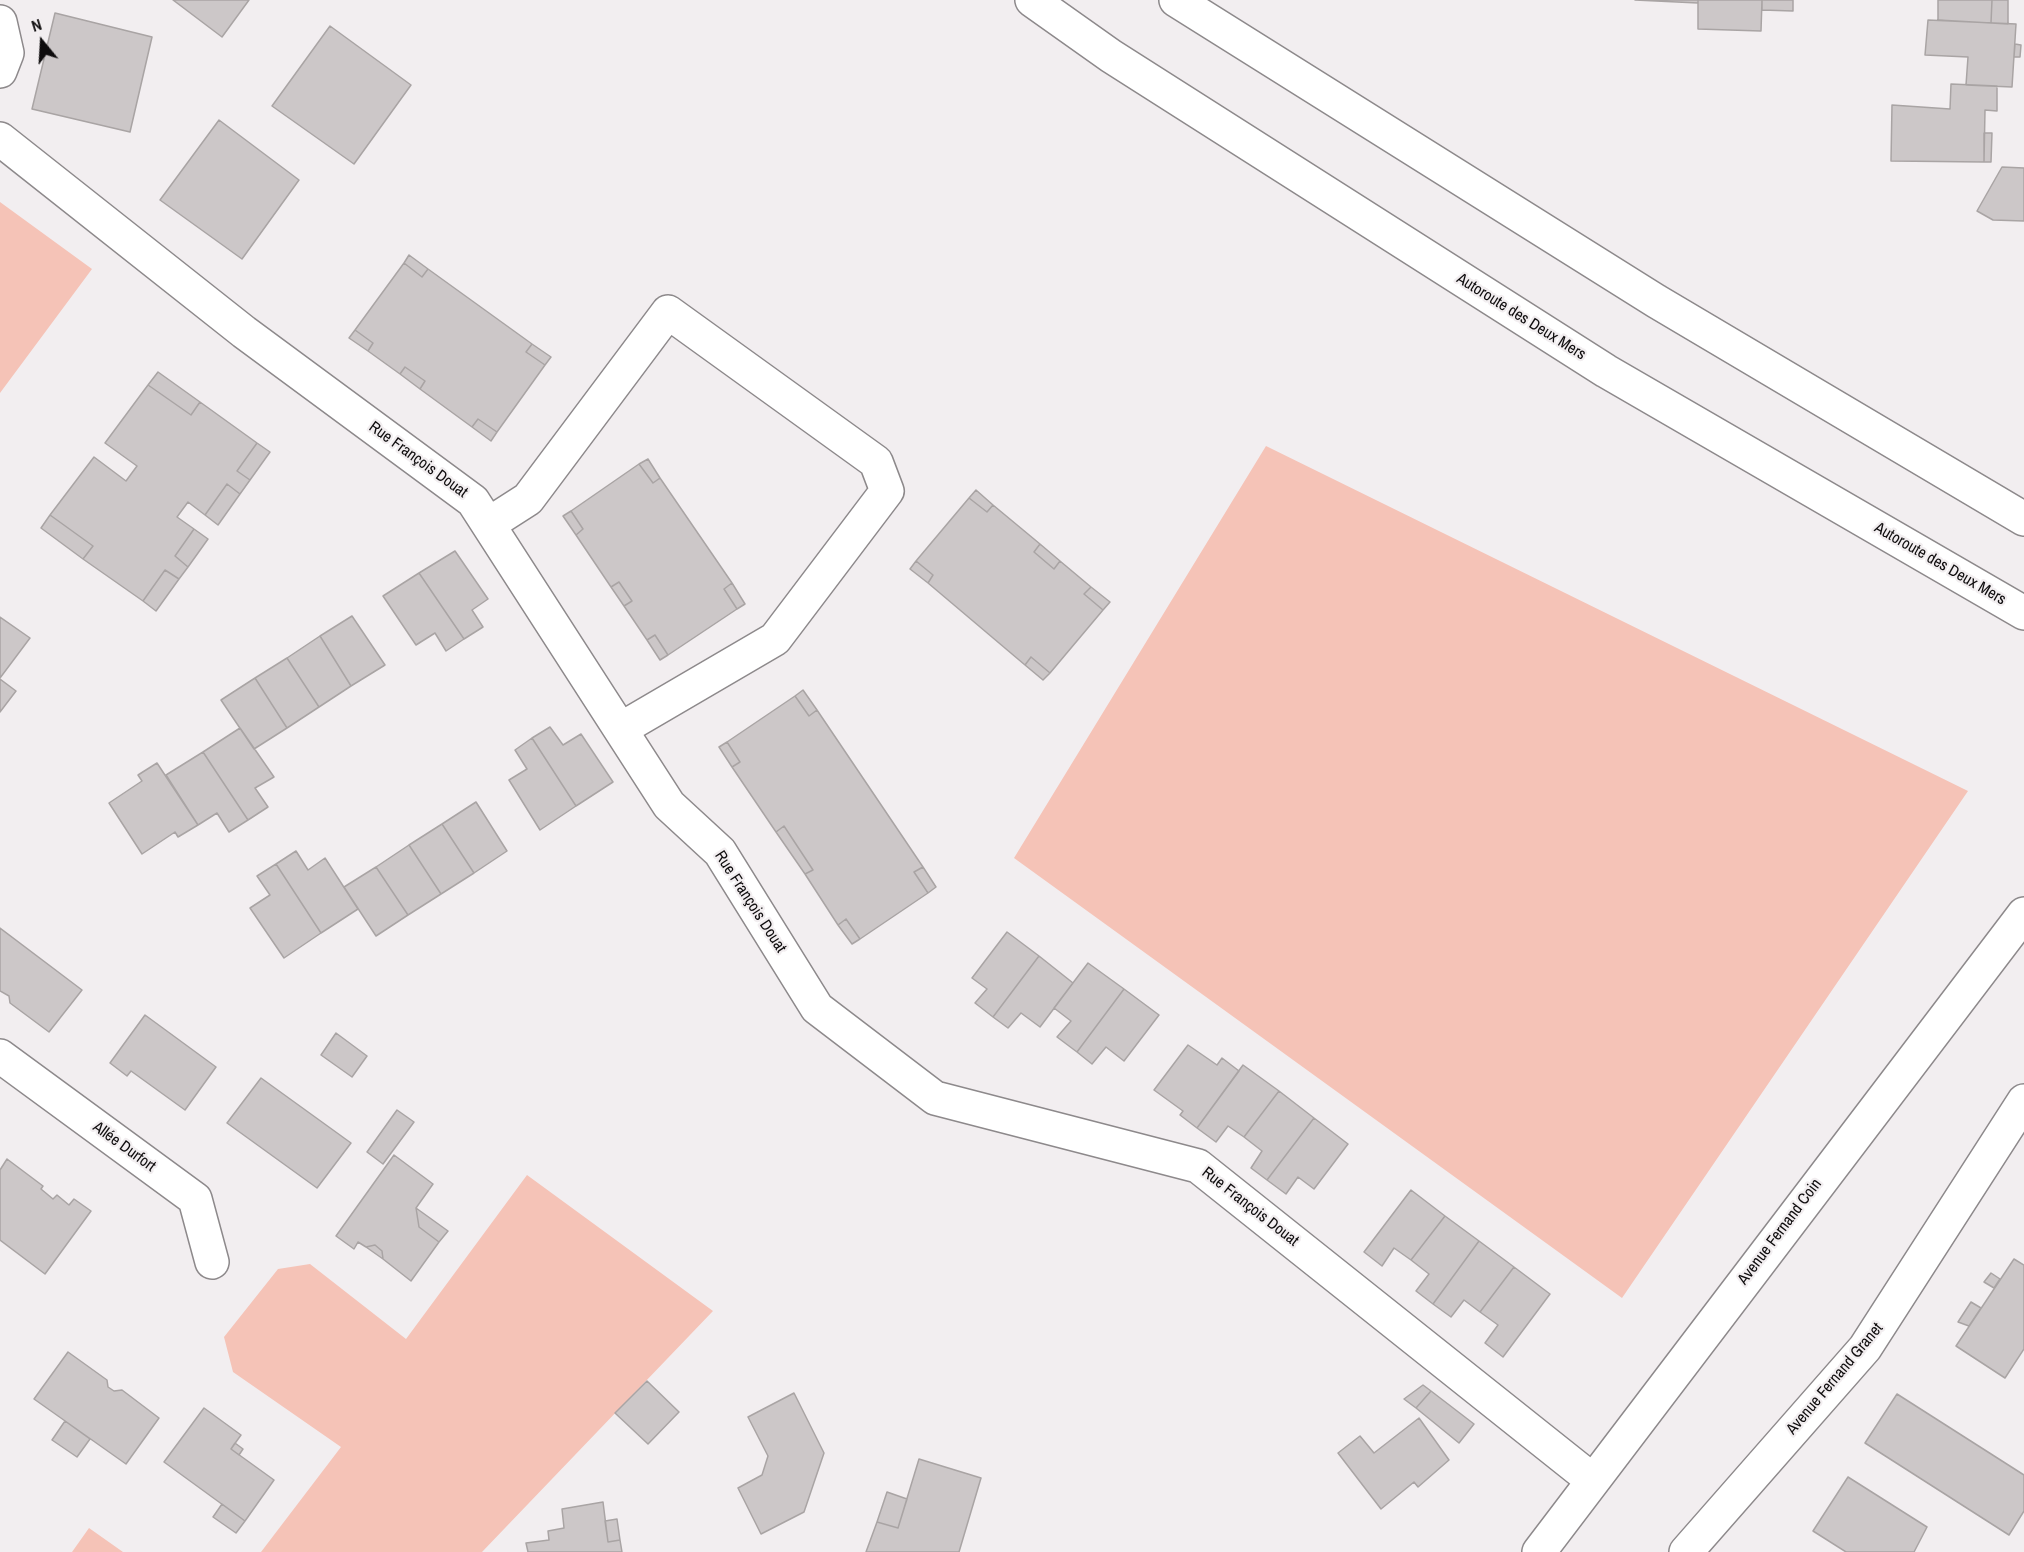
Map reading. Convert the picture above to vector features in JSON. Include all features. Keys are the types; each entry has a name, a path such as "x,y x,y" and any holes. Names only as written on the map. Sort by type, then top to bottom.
{"main road":[{"name":"Autoroute des Deux Mers","path":"1032,0 1111,56 1606,371 2024,613"},
{"path":"1176,0 1656,301 2024,519"},
{"path":"0,22 7,53 0,71"},
{"name":"Rue François Douat","path":"0,139 197,297 473,501 669,805 720,852 817,1008 935,1098 1198,1166 1592,1479"},
{"path":"489,524 528,499 668,312 876,462 887,491 775,639 621,729"},
{"name":"Avenue Fernand Coin","path":"1539,1552 1592,1479 2024,914"},
{"name":"Allée Durfort","path":"0,1056 195,1199 212,1262"},
{"name":"Avenue Fernand Granet","path":"1686,1552 1865,1348 2024,1101"}],"shaded area":[{"path":"0,202 92,269 0,393"},
{"path":"1266,446 1968,791 1622,1298 1014,858"},
{"path":"527,1175 713,1311 482,1552 261,1552 341,1447 233,1372 224,1337 278,1269 310,1264 406,1339"},
{"path":"89,1528 123,1552 72,1552"}],"building":[{"path":"173,0 249,0 222,37"},
{"path":"1635,0 1698,0 1698,3"},
{"path":"1698,0 1762,0 1761,31 1698,29"},
{"path":"1762,0 1793,0 1793,11 1762,10"},
{"path":"1938,0 1992,0 1991,23 1938,20"},
{"path":"1992,0 2008,0 2008,24 1991,23"},
{"path":"55,13 152,37 130,132 32,109"},
{"path":"1928,20 2016,24 2012,87 1966,85 1968,57 1925,55"},
{"path":"330,26 411,85 354,164 272,106"},
{"path":"2015,44 2021,45 2020,57 2014,57"},
{"path":"1951,84 1997,86 1997,111 1985,110 1984,162 1891,161 1892,105 1950,109"},
{"path":"219,120 299,180 242,259 160,200"},
{"path":"1984,133 1992,133 1991,162 1984,162"},
{"path":"2002,167 2024,168 2024,221 1993,220 1977,211"},
{"path":"409,255 428,269 422,277 404,263"},
{"path":"404,263 422,277 428,269 532,344 526,352 545,365 497,432 478,419 472,427 420,389 425,381 405,367 400,374 368,351 373,343 355,330"},
{"path":"355,330 373,343 368,351 349,338"},
{"path":"532,344 551,357 545,365 526,352"},
{"path":"405,367 425,381 420,389 400,374"},
{"path":"158,372 200,402 191,415 148,385"},
{"path":"148,385 191,415 200,402 257,443 237,471 250,480 240,494 227,484 205,515 188,502 177,517 194,529 175,556 188,567 179,579 165,570 143,601 83,559 93,546 50,515 94,457 126,481 137,466 105,443"},
{"path":"478,419 497,432 491,441 472,427"},
{"path":"257,443 270,452 250,480 237,471"},
{"path":"648,459 660,478 653,483 639,464"},
{"path":"639,464 653,483 660,478 732,583 724,589 737,609 668,655 655,635 647,640 624,606 632,601 619,582 611,587 576,535 583,529 571,511"},
{"path":"227,484 240,494 218,525 205,515"},
{"path":"976,490 993,505 987,512 969,498"},
{"path":"969,498 987,512 993,505 1040,544 1034,552 1054,569 1060,561 1091,587 1084,594 1103,610 1050,673 1031,657 1025,665 928,583 933,575 916,561"},
{"path":"571,511 583,529 576,535 563,516"},
{"path":"50,515 93,546 83,559 41,528"},
{"path":"194,529 208,539 188,567 175,556"},
{"path":"1040,544 1060,561 1054,569 1034,552"},
{"path":"455,551 488,599 472,610 483,627 464,639 419,573"},
{"path":"916,561 933,575 928,583 910,569"},
{"path":"165,570 179,579 156,611 143,601"},
{"path":"419,573 464,639 446,651 435,633 416,645 383,596"},
{"path":"619,582 632,601 624,606 611,587"},
{"path":"732,583 745,604 737,609 724,589"},
{"path":"1091,587 1110,602 1103,610 1084,594"},
{"path":"352,616 385,665 351,686 320,636"},
{"path":"0,617 30,638 0,678"},
{"path":"655,635 668,655 660,660 647,640"},
{"path":"320,636 351,686 319,707 287,658"},
{"path":"1031,657 1050,673 1043,680 1025,665"},
{"path":"287,658 319,707 287,728 255,678"},
{"path":"255,678 287,728 254,749 221,700"},
{"path":"0,679 16,691 0,712"},
{"path":"803,690 817,710 809,716 795,696"},
{"path":"795,696 809,716 817,710 923,867 914,872 928,893 860,939 846,919 838,925 805,874 813,870 784,826 776,832 732,767 740,762 727,742"},
{"path":"550,727 563,745 581,734 613,782 576,806 532,738"},
{"path":"240,728 274,777 255,788 268,807 248,820 203,752"},
{"path":"532,738 576,806 540,830 509,780 527,769 515,750"},
{"path":"727,742 740,762 732,767 719,747"},
{"path":"203,752 248,820 229,832 217,813 198,825 166,775"},
{"path":"157,763 198,825 178,837 175,832 142,854 109,803 142,781 138,775"},
{"path":"476,802 507,851 474,873 442,824"},
{"path":"442,824 474,873 441,894 409,845"},
{"path":"784,826 813,870 805,874 776,832"},
{"path":"409,845 441,894 408,915 376,867"},
{"path":"296,851 308,870 325,858 358,909 321,933 276,864"},
{"path":"276,864 321,933 284,958 250,908 270,895 257,876"},
{"path":"376,867 408,915 376,936 344,887"},
{"path":"923,867 936,887 928,893 914,872"},
{"path":"846,919 860,939 852,944 838,925"},
{"path":"0,928 82,990 49,1032 10,1003 9,996 0,991"},
{"path":"1007,932 1039,956 993,1017 975,1003 987,989 972,978"},
{"path":"1039,956 1073,983 1040,1027 1021,1013 1008,1028 993,1017"},
{"path":"1088,963 1124,989 1077,1052 1057,1037 1071,1021 1054,1008"},
{"path":"1124,989 1159,1015 1124,1061 1106,1047 1092,1064 1077,1052"},
{"path":"145,1015 216,1067 185,1110 131,1071 127,1076 110,1063"},
{"path":"336,1033 367,1056 352,1077 321,1055"},
{"path":"1188,1045 1217,1065 1222,1058 1239,1071 1197,1128 1180,1115 1183,1111 1154,1090"},
{"path":"1243,1065 1279,1091 1244,1137 1228,1126 1216,1142 1197,1128"},
{"path":"261,1078 351,1143 317,1188 227,1123"},
{"path":"1279,1091 1314,1118 1267,1180 1251,1168 1262,1151 1244,1137"},
{"path":"397,1110 414,1122 383,1164 367,1152"},
{"path":"1314,1118 1348,1144 1314,1189 1298,1177 1286,1194 1267,1180"},
{"path":"394,1155 433,1184 416,1208 419,1227 439,1242 411,1281 383,1259 382,1251 375,1245 366,1247 358,1242 354,1249 336,1236"},
{"path":"7,1159 43,1186 41,1189 53,1199 57,1195 69,1205 74,1199 91,1211 45,1274 0,1240 0,1170"},
{"path":"1411,1190 1445,1216 1411,1260 1394,1248 1382,1266 1364,1252"},
{"path":"416,1208 448,1231 439,1242 419,1227"},
{"path":"1445,1216 1479,1241 1433,1304 1416,1291 1429,1274 1411,1260"},
{"path":"1479,1241 1514,1267 1480,1312 1464,1300 1451,1317 1433,1304"},
{"path":"375,1245 382,1251 383,1259 366,1247"},
{"path":"2014,1259 2024,1265 2024,1349 2005,1378 1956,1346"},
{"path":"1514,1267 1550,1294 1503,1357 1485,1343 1498,1325 1480,1312"},
{"path":"1991,1273 2000,1279 1994,1288 1984,1282"},
{"path":"1971,1302 1981,1308 1969,1326 1958,1322"},
{"path":"68,1352 107,1380 108,1387 114,1391 122,1390 159,1418 126,1464 34,1399"},
{"path":"647,1381 679,1412 648,1444 615,1413"},
{"path":"1423,1385 1431,1391 1416,1408 1404,1399"},
{"path":"1431,1391 1474,1424 1459,1443 1416,1408"},
{"path":"794,1393 824,1453 804,1512 761,1534 738,1488 762,1475 768,1456 748,1417"},
{"path":"1897,1394 2024,1475 2024,1511 2009,1535 1865,1443"},
{"path":"204,1408 241,1435 231,1449 274,1480 245,1521 164,1462"},
{"path":"1419,1418 1449,1460 1418,1487 1414,1482 1381,1509 1338,1453 1360,1436 1374,1453"},
{"path":"65,1421 90,1439 77,1457 52,1440"},
{"path":"235,1443 243,1449 239,1455 231,1449"},
{"path":"919,1459 981,1478 959,1552 866,1552 877,1522 898,1528"},
{"path":"1848,1477 1927,1527 1914,1552 1846,1552 1813,1531"},
{"path":"887,1492 907,1499 898,1528 877,1522"},
{"path":"603,1502 608,1542 620,1540 622,1552 528,1552 526,1543 549,1540 548,1531 564,1528 562,1509"},
{"path":"222,1504 245,1521 236,1533 213,1517"},
{"path":"617,1519 620,1540 608,1542 605,1521"}]}
